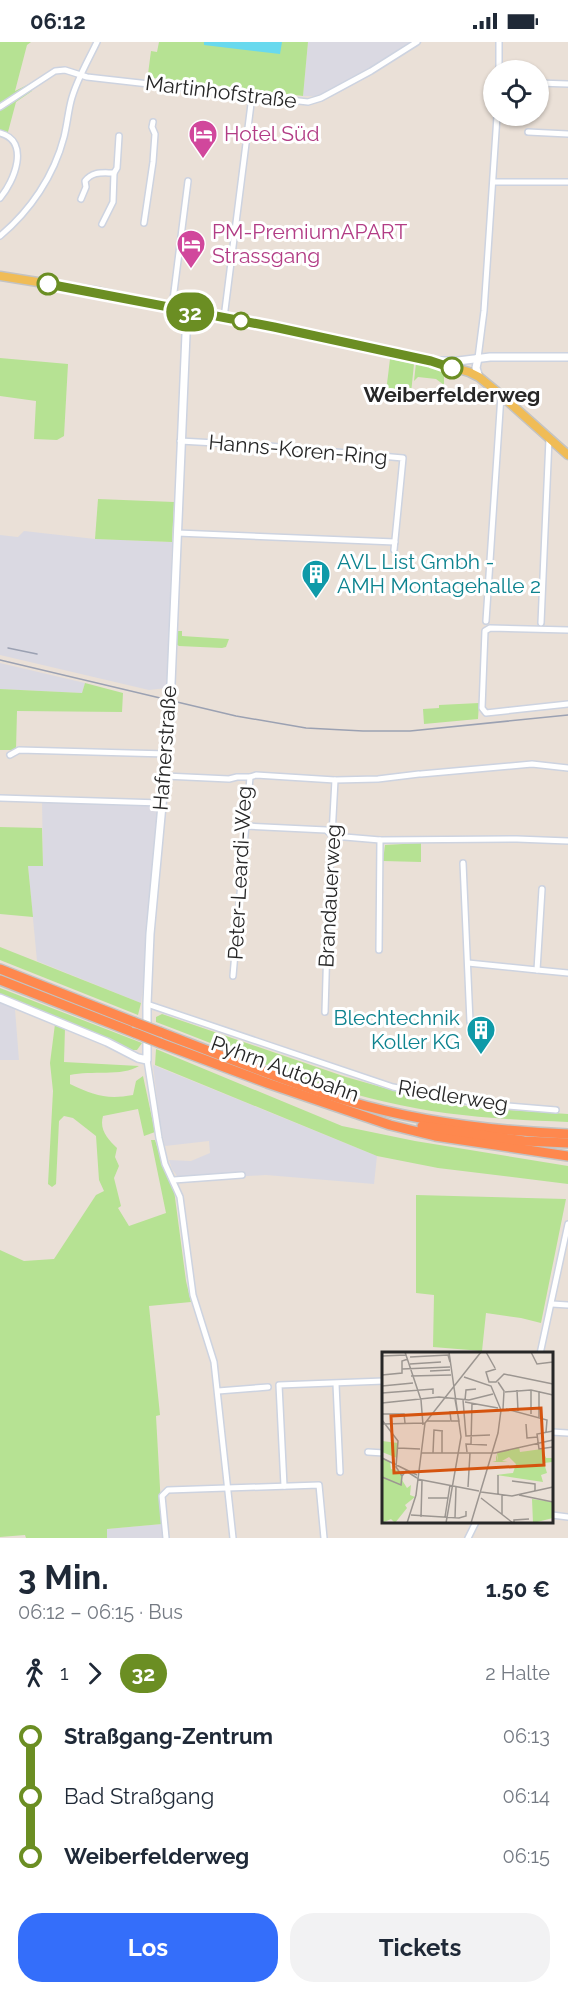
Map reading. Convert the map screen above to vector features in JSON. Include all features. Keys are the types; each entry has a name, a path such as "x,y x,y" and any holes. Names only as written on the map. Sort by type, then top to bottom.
{"highway":[{"name":"Pyhrn Autobahn","path":"0,969 273,1075 349,1101 473,1126 568,1134"},
{"name":"Pyhrn Autobahn","path":"0,980 160,1043 390,1125 435,1136 568,1156"},
{"path":"355,1114 476,1135 524,1141 568,1143"}],"main road":[{"path":"0,276 274,327 431,361 479,377 568,455"}],"street":[{"path":"0,236 20,218 37,197 61,148 71,101 97,42"},
{"name":"Martinhofstraße","path":"0,106 55,71 65,70 82,76 300,102 317,100 371,72 417,42"},
{"path":"499,42 499,60"},
{"path":"549,83 568,84"},
{"path":"224,318 252,96"},
{"name":"Martinhofstraße","path":"144,223 153,162 155,134 153,122"},
{"path":"479,377 476,368 484,311 497,126"},
{"path":"528,132 568,134"},
{"path":"0,133 12,140 18,162 11,183 0,198"},
{"path":"102,224 113,202 119,136"},
{"path":"81,199 86,187 85,180 89,176 96,173 114,172"},
{"path":"172,308 188,181"},
{"path":"494,182 568,182"},
{"name":"Hafnerstraße","path":"187,311 167,754 150,934 147,1060 159,1138 165,1164 180,1197 193,1295 209,1344 218,1391 233,1538"},
{"path":"431,361 568,357"},
{"path":"486,621 501,395"},
{"path":"542,623 549,438"},
{"name":"Hanns-Koren-Ring","path":"180,441 404,458 394,550"},
{"path":"177,533 395,542"},
{"path":"568,630 490,628 485,632 482,708 486,713 568,704"},
{"path":"10,755 19,750 167,754"},
{"path":"250,777 256,775 335,780 378,779 532,765 568,768"},
{"name":"Peter-Leardi-Weg","path":"165,776 229,779 250,777 233,976"},
{"name":"Brandauerweg","path":"325,1012 335,780"},
{"path":"0,798 161,803"},
{"path":"246,826 326,830 333,836 380,840 568,841"},
{"path":"379,950 380,840"},
{"path":"463,863 470,1022"},
{"path":"537,970 542,889"},
{"path":"468,963 568,973"},
{"path":"0,999 147,1060"},
{"name":"Riedlerweg","path":"147,1004 393,1087 482,1104 556,1110"},
{"path":"174,1180 242,1175"},
{"path":"540,1352 568,1224"},
{"path":"552,1304 568,1305"},
{"path":"284,1486 279,1385 382,1382"},
{"path":"336,1384 340,1472"},
{"path":"218,1391 268,1387"},
{"path":"553,1432 568,1433"},
{"path":"368,1452 382,1453"},
{"path":"166,1538 162,1496 168,1490 319,1485 324,1538"},
{"path":"553,1515 568,1517"},
{"path":"468,1538 475,1523"}],"shaded area":[{"path":"308,42 422,42 370,76 331,97 303,96"},
{"path":"24,531 95,539 172,542 167,688 149,690 0,655 0,535 18,537"},
{"path":"0,663 85,683 82,693 0,689"},
{"path":"42,799 161,803 148,964 141,1003 37,961 28,866 43,866"},
{"path":"0,1003 15,1009 19,1060 0,1060"},
{"path":"153,1065 377,1156 374,1184 266,1175 180,1180 169,1160 191,1161 210,1153 209,1141 165,1146"},
{"path":"162,1524 164,1538 107,1538 107,1529"}],"green space":[{"path":"0,42 31,42 27,45 15,91 33,82 32,91 16,102 8,132 0,130"},
{"path":"159,42 308,42 303,96 145,77 148,74 151,51 157,52"},
{"path":"0,358 68,364 64,436 57,440 34,439 36,401 0,396"},
{"path":"390,359 414,364 410,403 385,400"},
{"path":"416,363 444,370 444,385 436,379 418,377 414,381"},
{"path":"98,499 174,502 172,542 95,539"},
{"path":"177,631 182,631 182,636 229,639 226,647 222,648 179,646 176,644"},
{"path":"85,683 123,693 122,712 17,711 16,750 0,750 0,689 82,693"},
{"path":"479,703 478,719 424,724 423,709 439,708 439,705"},
{"path":"0,827 42,828 43,866 28,866 33,917 0,914"},
{"path":"421,843 421,862 383,861 385,845"},
{"path":"0,947 141,1003 138,1015 0,960"},
{"path":"0,988 142,1043 137,1050 130,1050 0,995"},
{"path":"162,1014 346,1077 409,1095 476,1108 568,1114 568,1122 453,1114 408,1107 357,1095 270,1066 156,1022 156,1017"},
{"path":"55,1024 65,1028 64,1062 139,1066 124,1071 70,1075 70,1084 100,1096 115,1097 133,1095 136,1081 143,1076 155,1132 144,1136 138,1109 103,1116 102,1121 103,1130 117,1148 115,1157 119,1166 114,1178 121,1206 118,1208 129,1226 166,1213 151,1140 155,1140 165,1172 174,1190 191,1302 149,1306 160,1415 156,1416 162,1524 107,1529 107,1538 26,1538 25,1535 0,1537 0,1250 24,1261 54,1259 96,1195 104,1191 99,1180 96,1136 73,1118 64,1116 59,1121 56,1184 52,1187 48,1184 53,1091 50,1063"},
{"path":"156,1049 342,1126 415,1141 568,1166 568,1184 438,1168 377,1156 155,1065"},
{"path":"416,1195 566,1199 541,1323 486,1313 482,1351 433,1347 434,1295 416,1293"}],"water":[{"path":"204,42 282,42 280,54 204,45"}],"railway":[{"path":"8,648 37,654"},
{"path":"0,660 236,716 306,728 410,731 568,715"}],"bus line":[{"name":"32","path":"48,284 274,327 431,361 452,368"}],"place":[{"name":"Hotel Süd","path":"203,160"},
{"name":"PM-PremiumAPART Strassgang","path":"191,270"},
{"name":"Weiberfelderweg","path":"452,368"},
{"name":"AVL List Gmbh - AMH Montagehalle 2","path":"316,600"},
{"name":"Blechtechnik Koller KG","path":"481,1056"}]}
